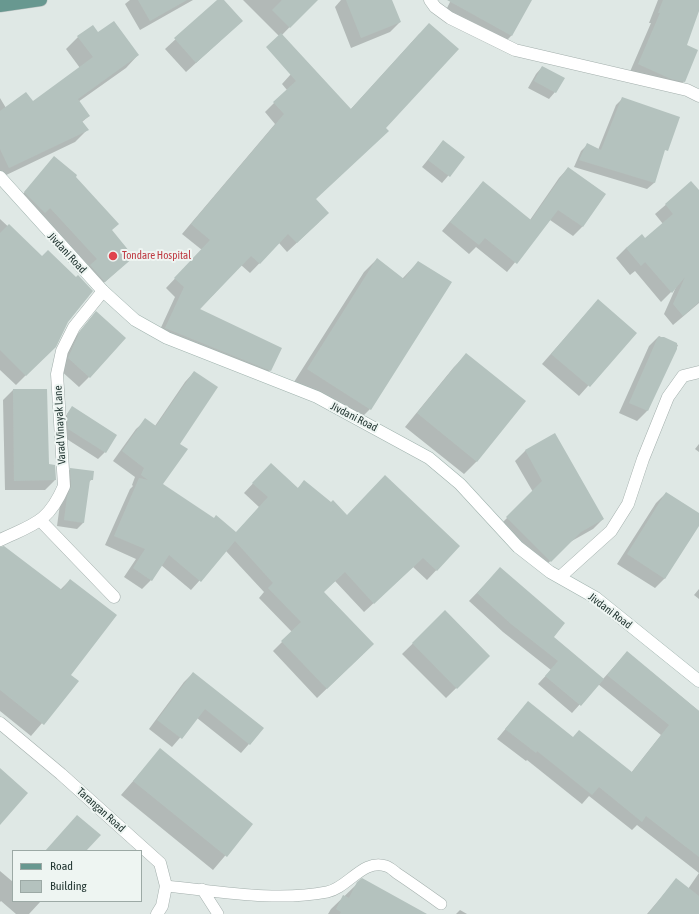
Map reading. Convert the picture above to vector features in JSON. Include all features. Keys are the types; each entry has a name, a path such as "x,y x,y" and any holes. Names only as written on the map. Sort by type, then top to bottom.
{"main road":[{"path":"0,6 41,0"}],"street":[{"path":"430,0 435,7 450,18 515,50 687,90 699,96"},
{"name":"Jivdani Road","path":"0,177 103,291 135,320 167,338 317,397 429,458 460,484 518,546 560,577 596,598 699,681"},
{"name":"Varad Vinayak Lane","path":"0,540 40,520 50,512 57,502 64,486 57,374 62,351 74,327 103,291"},
{"path":"560,577 611,531 628,504 668,397 683,376 699,371"},
{"path":"40,520 114,598"},
{"name":"Tarangan Road","path":"0,723 61,774 160,863 166,886 162,906 157,914"}],"lane":[{"path":"166,886 261,895 301,895 328,892 346,884 362,870 372,865 386,866 441,904"},
{"path":"202,889 218,914"}],"building":[{"path":"138,0 187,0 150,21"},
{"path":"217,0 224,0 243,21 196,63 174,38"},
{"path":"282,0 318,0 290,28 272,10"},
{"path":"346,0 392,0 401,22 361,38"},
{"path":"447,0 532,0 512,36"},
{"path":"663,0 699,0 699,11 687,45 698,50 685,82 671,79 638,64 660,13 658,13"},
{"path":"114,21 139,55 78,99 90,116 82,121 89,130 9,168 0,149 0,111 26,92 33,101 93,57 77,36 93,25 98,32"},
{"path":"429,23 459,49 386,128 389,131 316,199 329,213 297,243 288,234 260,264 251,256 200,309 282,348 271,371 165,328 184,287 174,278 210,240 191,224 284,114 273,102 296,81 266,47 281,33 351,109"},
{"path":"542,66 565,78 556,93 534,81"},
{"path":"622,97 680,117 668,151 665,150 655,183 579,160 587,143 601,150"},
{"path":"443,140 465,157 450,177 428,160"},
{"path":"54,156 77,175 76,177 119,224 112,230 134,257 105,282 90,265 97,259 50,208 45,213 24,192"},
{"path":"568,167 606,194 583,227 558,210 517,264 485,238 479,245 450,222 483,181 531,220"},
{"path":"691,181 699,190 699,302 683,316 673,304 685,277 672,293 645,262 641,266 626,248 642,234 645,238 673,214 665,204"},
{"path":"9,224 42,256 48,250 76,277 78,275 93,291 68,322 56,347 26,376 0,350 0,233"},
{"path":"377,258 404,279 418,261 452,282 371,410 307,369"},
{"path":"598,299 637,333 590,387 551,354"},
{"path":"96,311 126,338 90,378 68,358 80,331"},
{"path":"658,337 664,337 677,343 677,349 648,411 629,403"},
{"path":"466,353 526,401 477,462 417,413"},
{"path":"194,371 218,387 180,444 188,449 163,484 214,518 216,515 236,532 268,497 252,483 271,463 298,488 304,480 331,502 333,500 347,515 385,475 460,546 437,571 423,558 374,604 345,572 324,592 374,644 327,689 281,641 301,622 268,588 273,583 235,541 201,582 169,555 152,581 133,568 145,549 114,536 139,478 148,480 141,475 144,468 122,451 145,418 156,426"},
{"path":"13,389 47,389 49,464 55,465 56,480 14,481"},
{"path":"72,406 117,435 106,453 68,429 67,414"},
{"path":"555,433 604,519 581,532 551,562 506,517 542,481 525,450"},
{"path":"70,468 94,471 93,480 90,480 84,523 64,520 67,497 71,486"},
{"path":"666,492 699,513 699,526 665,579 627,554"},
{"path":"4,546 62,590 70,579 117,615 71,675 79,681 44,725 0,690 0,547"},
{"path":"500,567 565,623 554,637 604,679 581,706 545,676 558,661 511,624 477,593"},
{"path":"445,610 490,656 457,689 412,643"},
{"path":"627,651 699,711 699,857 646,816 642,822 599,787 592,795 537,751 536,753 505,729 528,701 573,737 579,730 632,772 669,725 607,675"},
{"path":"193,672 264,728 250,745 205,709 182,739 157,720"},
{"path":"160,748 253,824 227,857 133,781"},
{"path":"0,768 28,793 0,825"},
{"path":"77,815 101,835 87,850 46,850"},
{"path":"362,878 427,914 340,914 341,912 336,909 343,895 349,898 357,882"},
{"path":"676,878 699,896 699,914 648,914"}],"place":[{"name":"Tondare Hospital","path":"113,256"}]}
